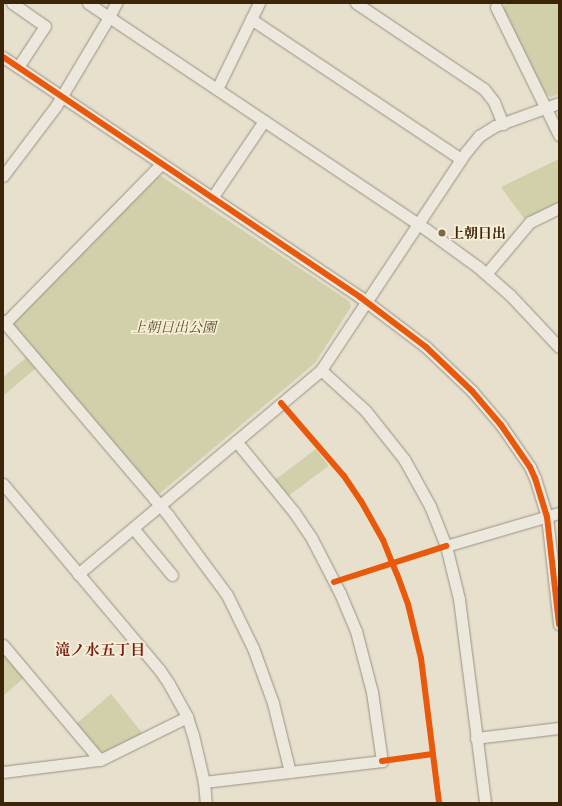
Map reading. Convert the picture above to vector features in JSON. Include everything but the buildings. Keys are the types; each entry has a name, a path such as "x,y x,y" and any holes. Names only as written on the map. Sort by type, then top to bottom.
{"street":[{"path":"12,3 45,26 18,67"},
{"path":"88,3 418,224 486,274 535,320 559,347"},
{"path":"4,172 39,130 61,97 116,3"},
{"path":"217,89 259,3"},
{"path":"356,3 484,89 494,102 503,124"},
{"path":"496,4 559,135"},
{"path":"252,19 461,159"},
{"path":"3,57 365,302 426,347 447,365 486,406 530,467 540,491 547,517 559,624"},
{"path":"78,574 321,370 461,159 479,136 503,124 559,103"},
{"path":"212,198 264,121"},
{"path":"161,164 4,322 159,506 227,595 244,627 273,703 290,772"},
{"path":"486,274 530,222 559,208"},
{"path":"321,370 365,410 404,459 430,506 446,546 459,599 484,803"},
{"path":"204,782 382,761 372,692 356,631 340,593 318,550 294,512 236,441"},
{"path":"3,484 159,669 187,717 197,749 204,782 206,803"},
{"path":"446,546 559,513"},
{"path":"133,528 172,575"},
{"path":"3,645 100,760"},
{"path":"3,772 100,760 187,717"},
{"path":"476,738 559,728"}],"green space":[{"path":"505,3 559,3 559,94 551,97 544,93 503,10"},
{"path":"559,159 559,203 525,220 501,187"},
{"name":"上朝日出公園","path":"161,176 349,301 351,307 315,363 159,494 154,493 14,328 14,321 156,177"},
{"path":"27,357 36,368 3,396 3,377"},
{"path":"316,449 329,466 287,497 274,480"},
{"path":"4,653 25,677 3,696 3,654"},
{"path":"111,694 143,734 106,752 99,751 76,724"}],"cycle path":[{"path":"3,57 360,297 426,347 472,391 501,425 530,467 535,478 547,517 559,624"},
{"path":"281,403 344,476 361,501 383,540 397,574 408,604 421,658 439,803"},
{"path":"334,582 446,546"},
{"path":"382,761 433,754"}],"place":[{"name":"上朝日出","path":"442,233"}],"district":[{"name":"滝ノ水五丁目","path":"100,650"}]}
